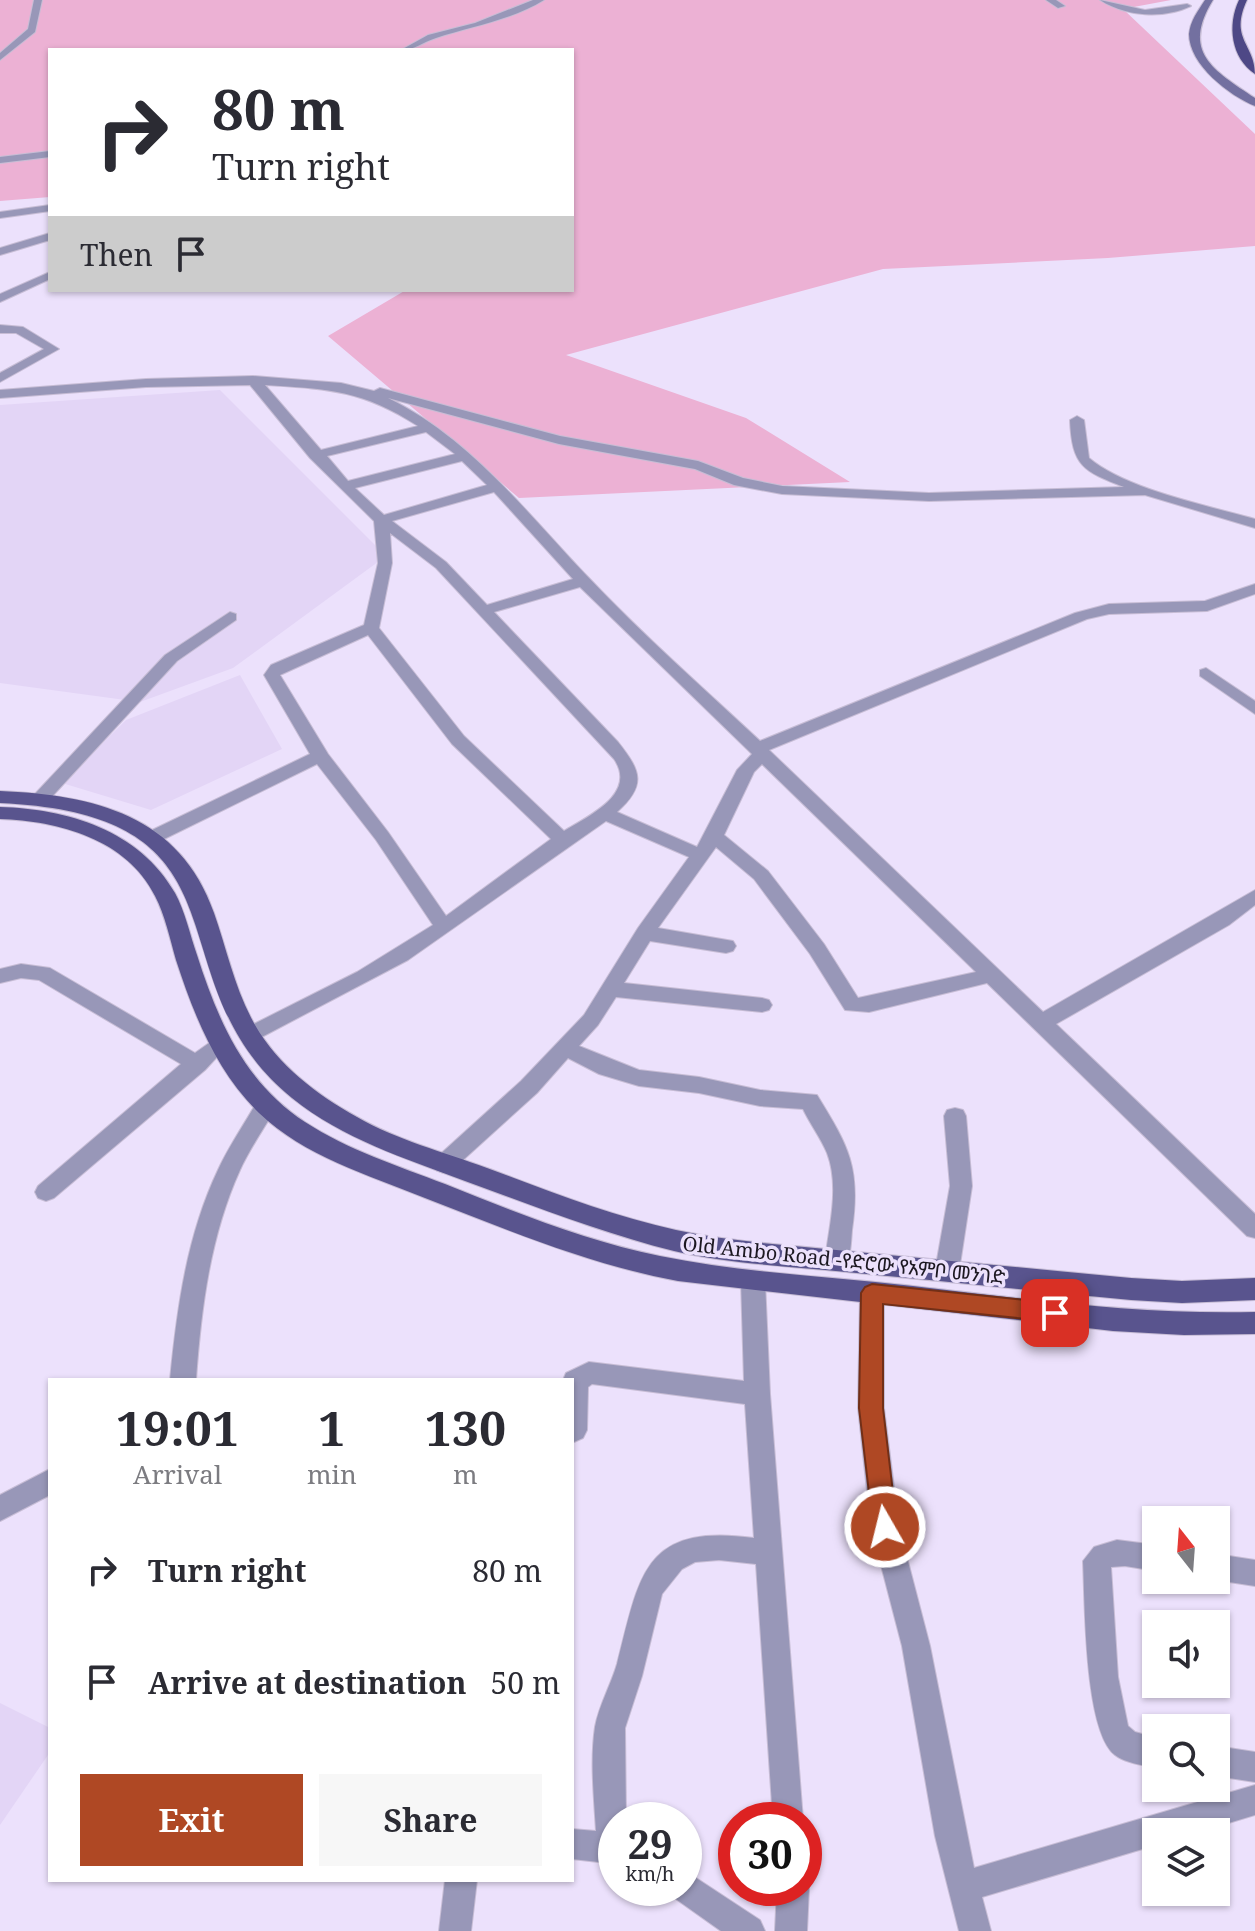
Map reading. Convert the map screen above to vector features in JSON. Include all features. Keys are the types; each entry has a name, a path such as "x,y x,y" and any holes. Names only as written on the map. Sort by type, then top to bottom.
{"highway":[{"path":"1243,0 1235,22 1235,36 1255,71"}],"main road":[{"path":"1209,0 1196,22 1196,46 1211,69 1255,103"},
{"name":"Old Ambo Road -የድሮው የአምቦ መንገድ","path":"0,797 40,799 102,812 153,837 169,850 188,875 202,907 233,1003 249,1035 272,1065 313,1101 367,1134 643,1234 752,1252 1131,1289 1182,1292 1255,1289"},
{"name":"Old Ambo Road -የድሮው የአምቦ መንገድ","path":"0,813 29,815 83,827 120,843 145,866 166,896 198,999 219,1044 266,1106 289,1123 369,1166 492,1214 637,1261 753,1281 1140,1320 1193,1324 1255,1323"},
{"path":"289,1123 313,1101"}],"street":[{"path":"0,57 32,30 38,0"},
{"path":"409,48 431,37 478,25 540,0"},
{"path":"1050,0 1061,6"},
{"path":"1104,0 1134,13 1169,11 1187,6"},
{"path":"0,160 48,154"},
{"path":"0,215 48,208"},
{"path":"0,252 48,237"},
{"path":"0,298 48,276"},
{"path":"0,329 19,330 53,349 0,378"},
{"path":"249,1035 353,983 444,927 562,839 604,813 628,787 630,769 568,696 441,565 381,520 345,486 253,380"},
{"path":"0,394 173,381 253,380 324,386 388,393 559,440 698,465 739,482 782,490 929,497 1144,491"},
{"path":"364,392 429,427 463,456 583,581 1255,1229"},
{"path":"1077,420 1083,461 1144,491 1255,524"},
{"path":"315,455 429,427"},
{"path":"345,486 463,456"},
{"path":"381,520 496,487"},
{"path":"381,520 385,563 371,628 458,740 562,839"},
{"path":"486,610 583,581"},
{"path":"444,1164 567,1049 714,836 735,788 759,752 1081,616 1109,609 1145,606 1207,606 1255,589"},
{"path":"40,799 171,658 230,617"},
{"path":"371,628 277,668 272,675 320,756 382,836 444,927"},
{"path":"1206,673 1255,709"},
{"path":"153,837 320,756"},
{"path":"604,813 700,855"},
{"path":"714,836 761,875 817,949 852,1005 869,1005 991,975"},
{"path":"1041,1023 1222,920 1255,896"},
{"path":"645,933 726,946"},
{"path":"0,976 21,971 43,973 197,1064"},
{"path":"611,989 762,1005"},
{"path":"46,1192 219,1044"},
{"path":"567,1049 607,1068 639,1078 699,1085 760,1098 809,1101 834,1139 844,1162 844,1202 837,1260"},
{"path":"183,1378 187,1322 210,1221 231,1167 266,1106"},
{"path":"947,1271 961,1186 955,1116"},
{"path":"753,1281 757,1394 787,1802"},
{"path":"872,1293 871,1408 885,1527 916,1646 938,1775 962,1887 975,1931"},
{"path":"574,1430 575,1381 589,1373 757,1394"},
{"path":"0,1509 48,1482"},
{"path":"612,1802 610,1728 628,1676 637,1624 654,1577 676,1557 691,1550 708,1547 770,1553"},
{"path":"1142,1556 1107,1553 1097,1561 1104,1677 1115,1733 1126,1745 1142,1749"},
{"path":"1230,1569 1255,1573"},
{"path":"1230,1763 1255,1767"},
{"path":"962,1887 1255,1800"},
{"path":"574,1844 598,1846"},
{"path":"455,1931 461,1882"},
{"path":"702,1898 749,1931"},
{"path":"791,1931 792,1906"}],"shaded area":[{"path":"0,0 1171,0 1123,9 1255,134 1255,246 1108,258 883,269 566,355 746,418 850,482 519,498 328,336 403,292 574,292 574,48 48,48 48,197 0,201"},
{"path":"220,390 386,556 233,668 140,702 0,683 0,405"},
{"path":"240,675 282,749 151,810 62,783 126,720"},
{"path":"0,1703 48,1727 48,1755 0,1825"}],"route":[{"path":"885,1527 871,1408 869,1344 872,1293 1055,1313"}]}
